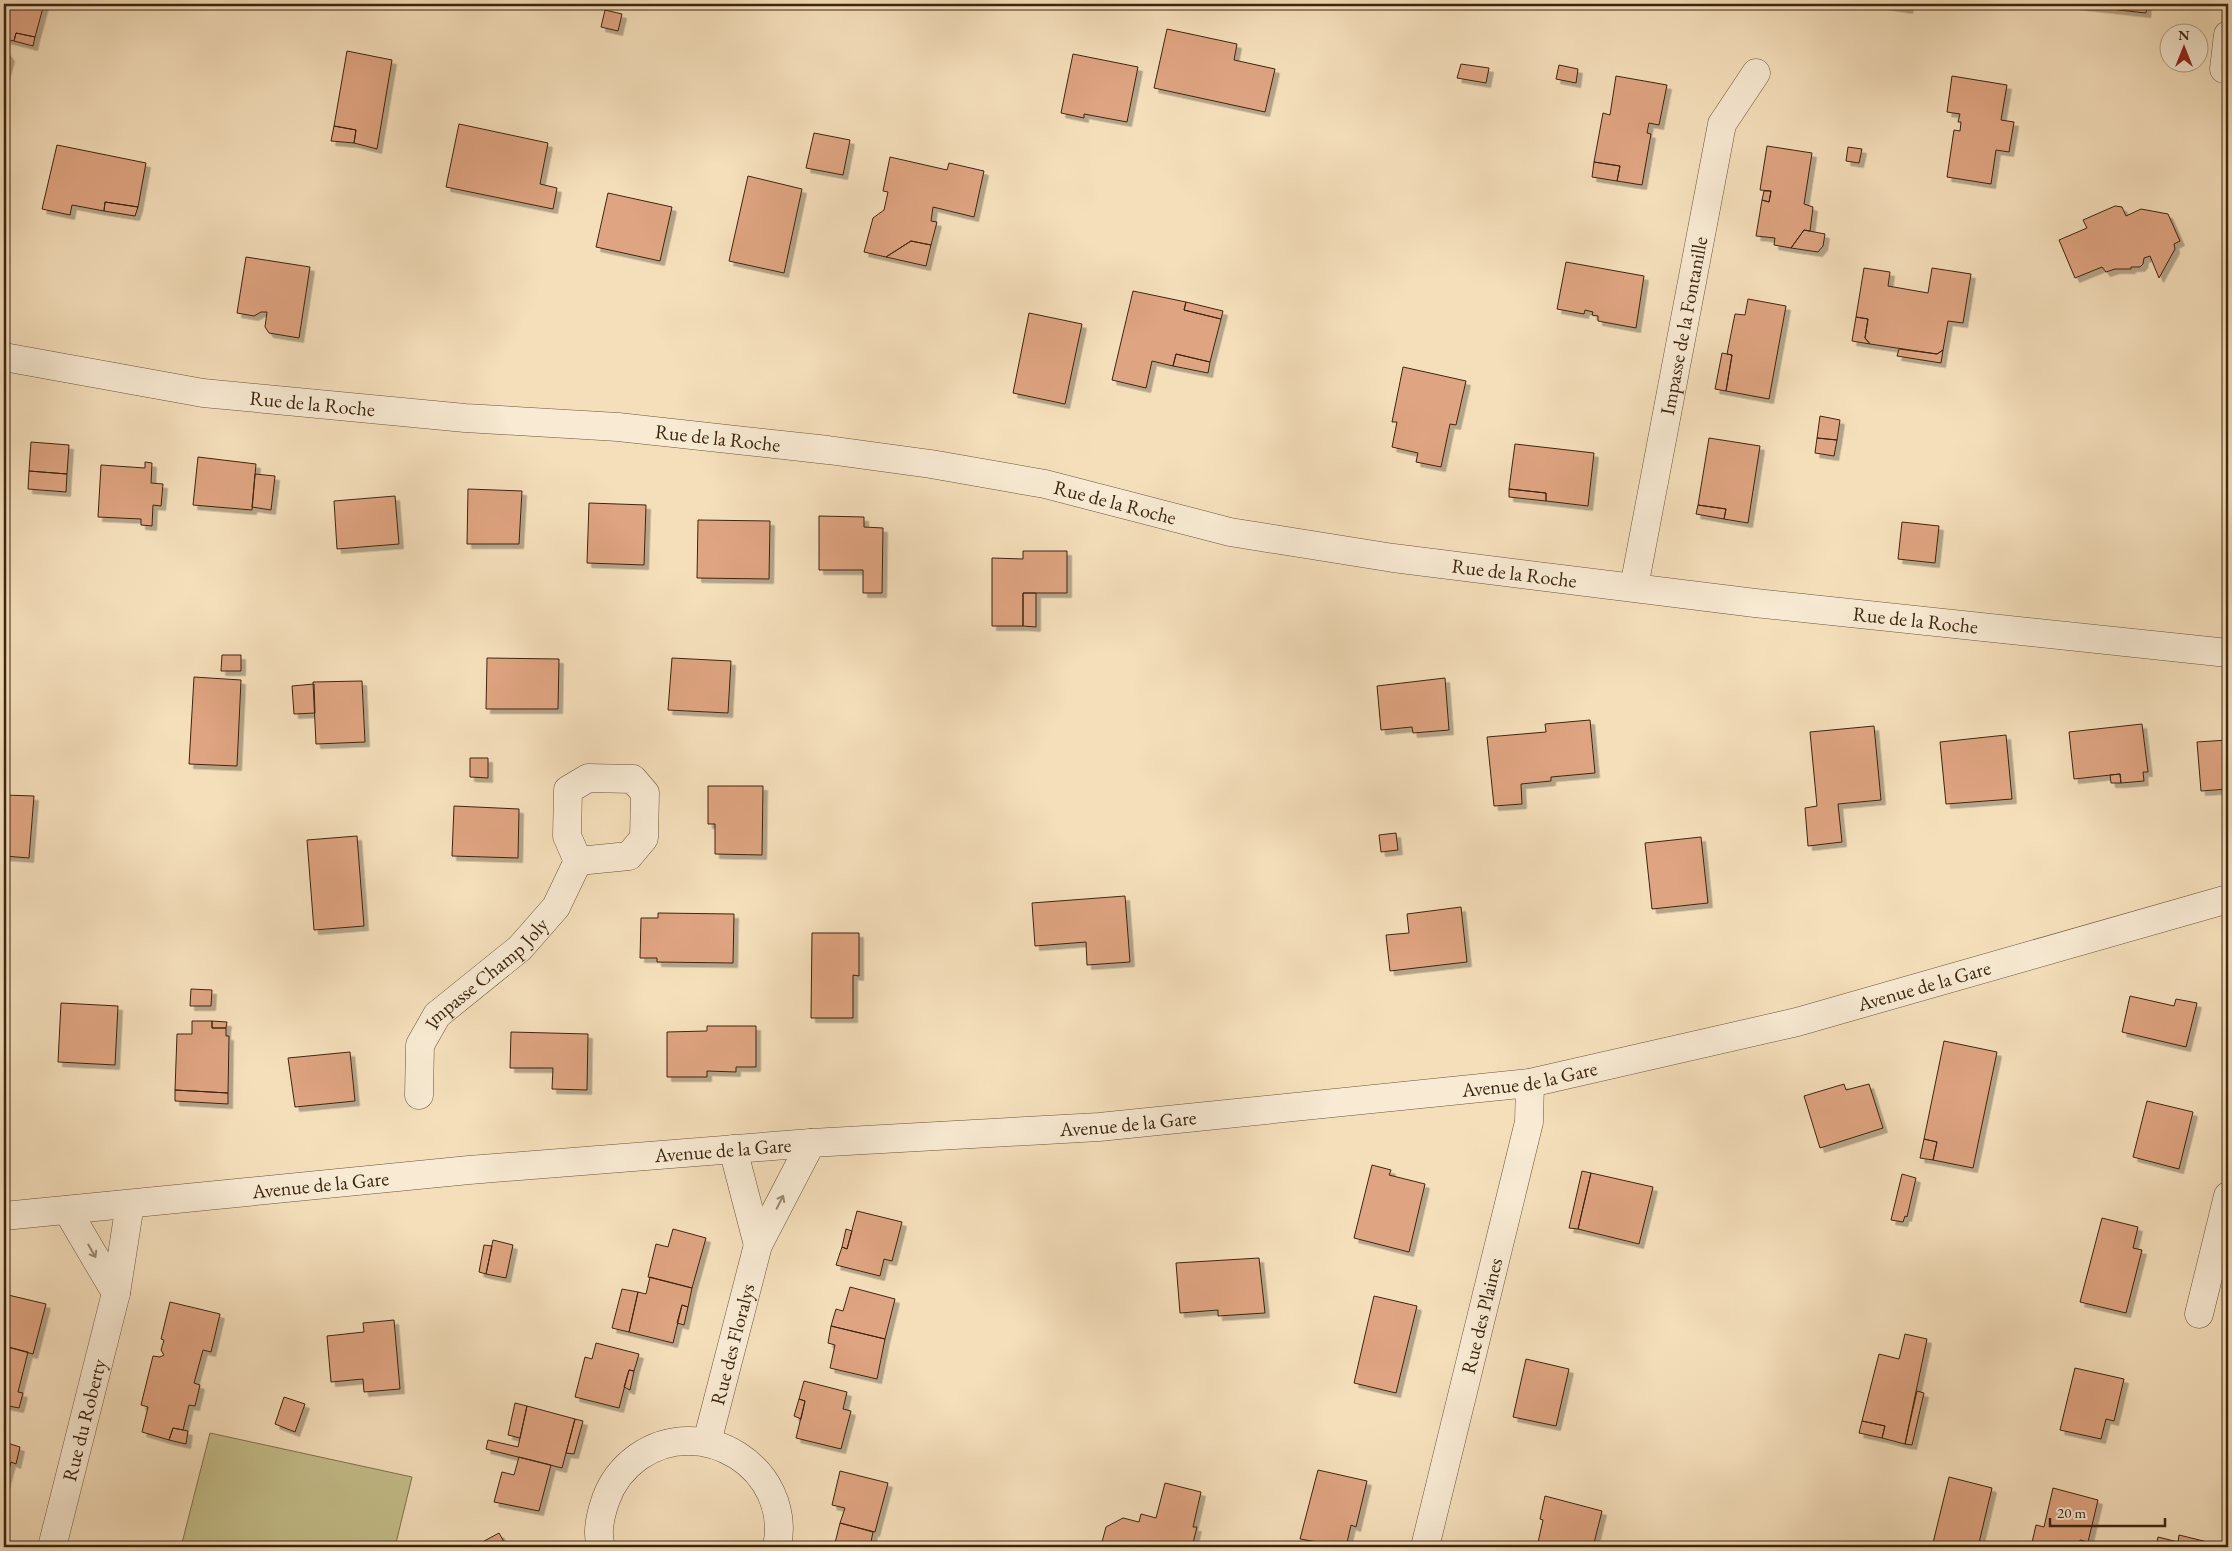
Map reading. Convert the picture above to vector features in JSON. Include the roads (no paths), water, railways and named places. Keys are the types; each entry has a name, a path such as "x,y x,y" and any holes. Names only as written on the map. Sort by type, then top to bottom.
{"street":[{"path":"2224,69 2228,35"},
{"name":"Impasse de la Fontanille","path":"1634,587 1722,124 1756,73"},
{"name":"Rue de la Roche","path":"4,357 202,393 465,418 618,427 921,462 1045,484 1230,532 1393,558 1764,604 2228,653"},
{"name":"Impasse Champ Joly","path":"419,1095 420,1045 438,1015 520,948 556,907 578,861"},
{"name":"Avenue de la Gare","path":"4,1216 469,1170 811,1142 1100,1126 1530,1083 1797,1022 2228,899"},
{"name":"Rue des Plaines","path":"1425,1547 1529,1122 1530,1083"},
{"name":"Rue des Floralys","path":"707,1442 758,1245 811,1142"},
{"name":"Rue des Floralys","path":"733,1149 758,1245"},
{"path":"2199,1314 2228,1196"},
{"name":"Rue du Roberty","path":"52,1547 116,1293 130,1204"},
{"path":"67,1210 116,1293"},
{"path":"601,1547 600,1514 610,1487 627,1465 651,1448 679,1440 707,1442 733,1452 755,1468 770,1492 778,1518 777,1547"}]}
